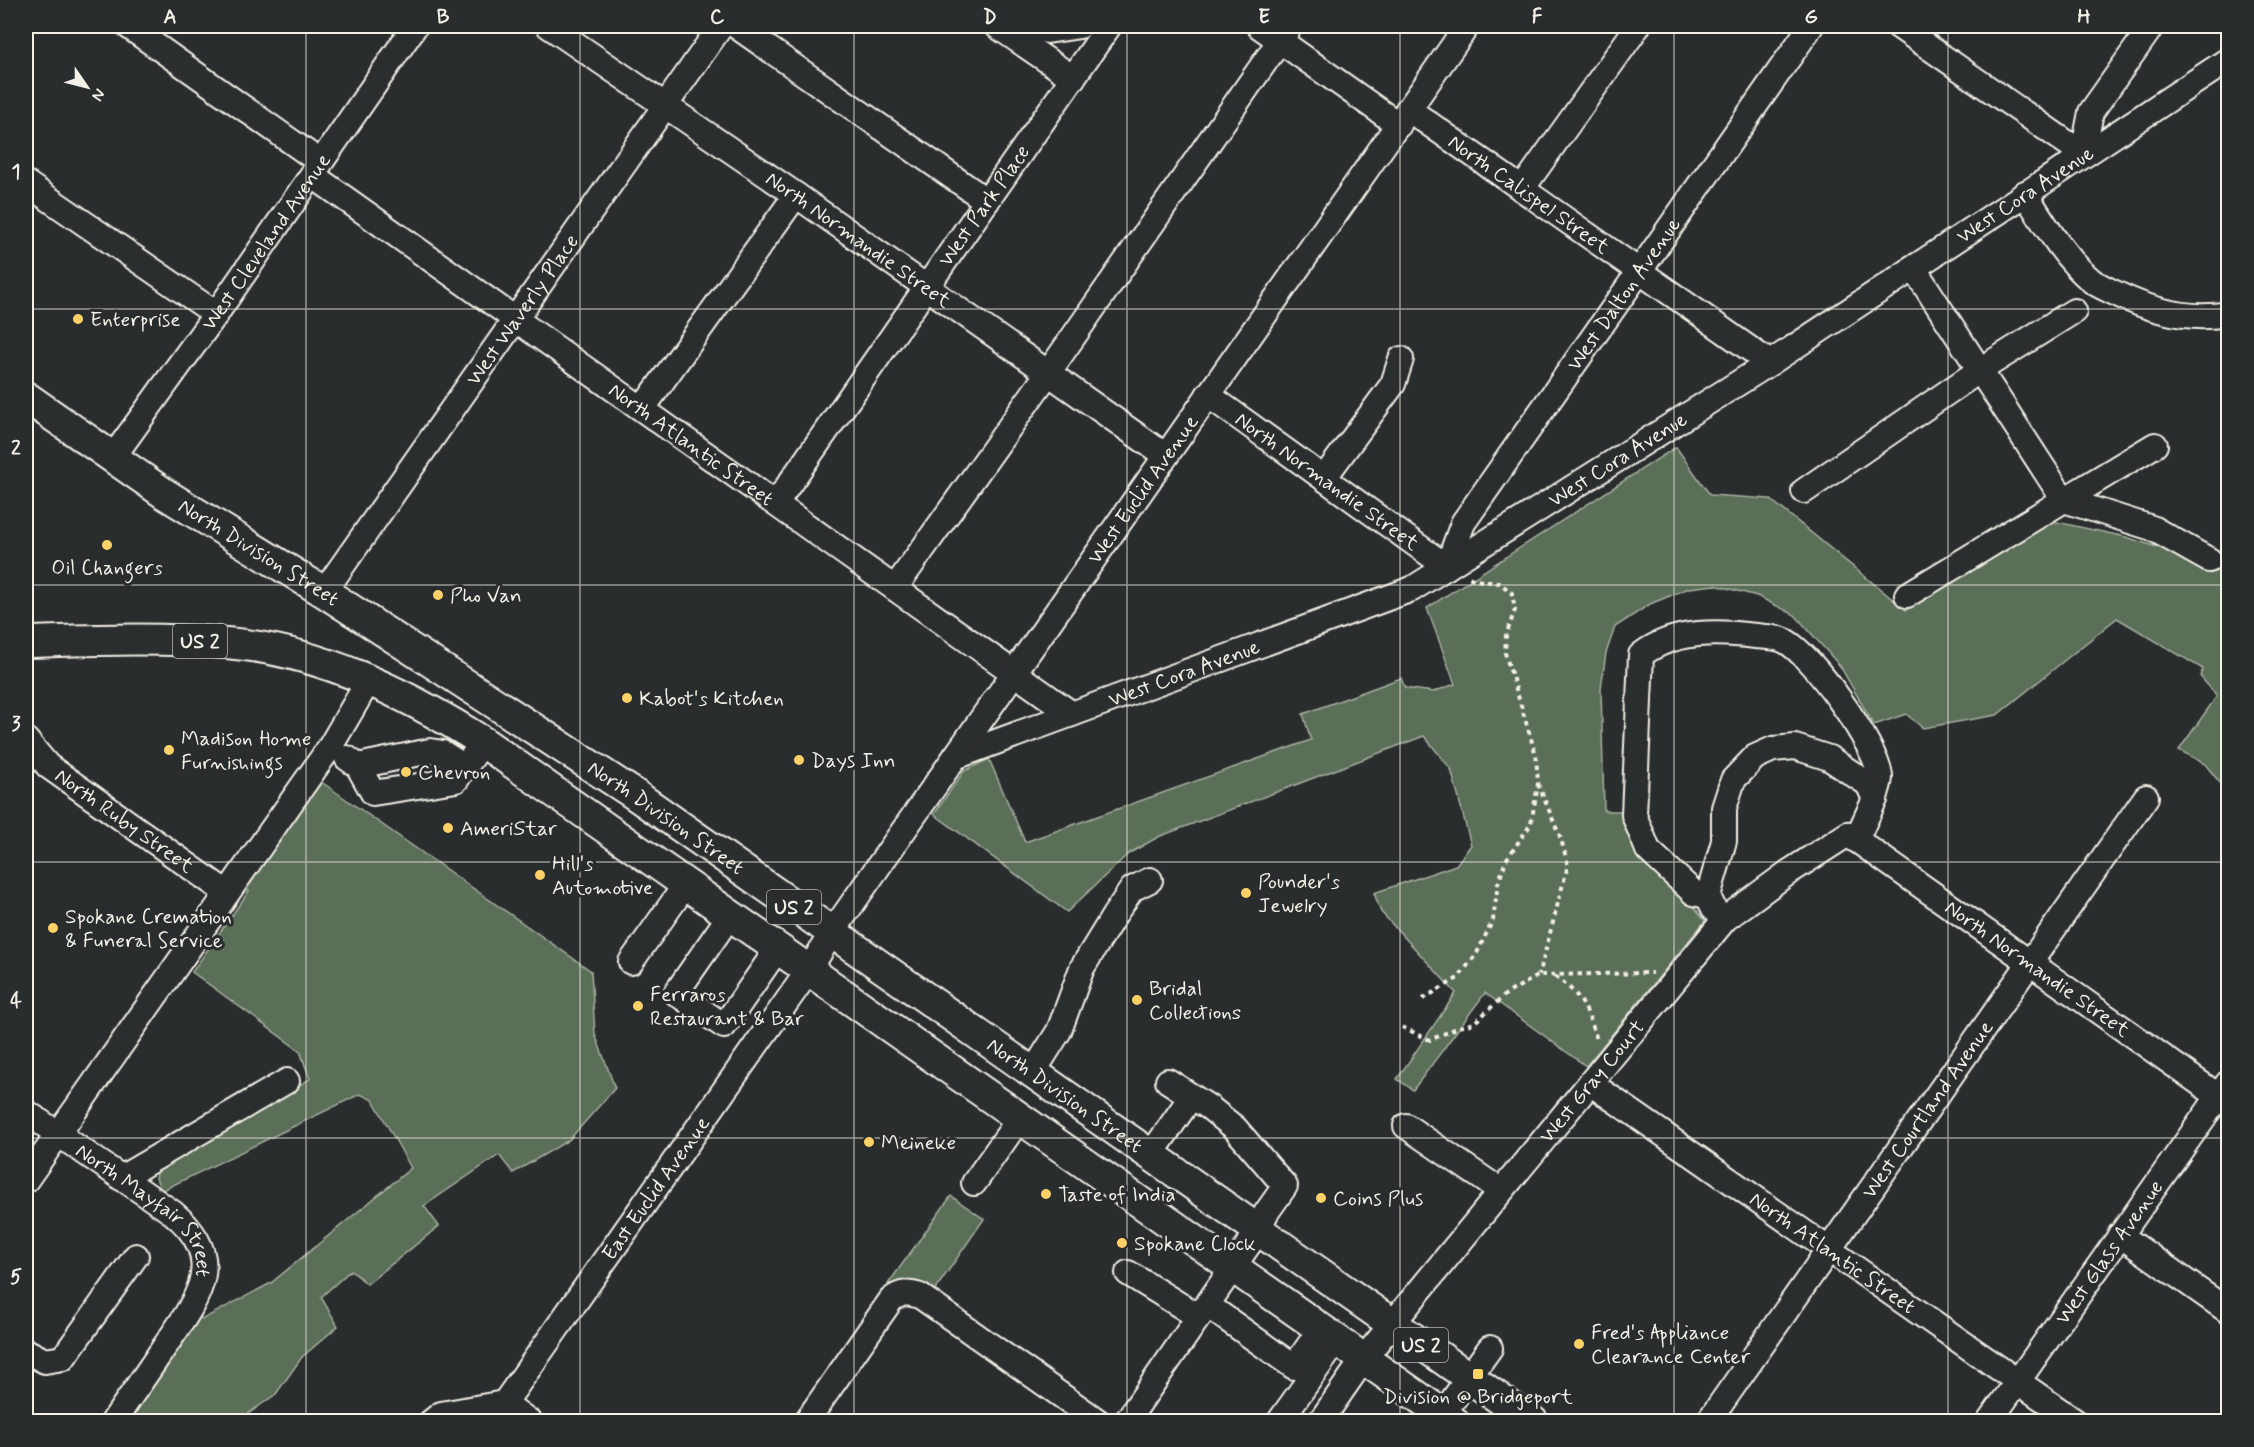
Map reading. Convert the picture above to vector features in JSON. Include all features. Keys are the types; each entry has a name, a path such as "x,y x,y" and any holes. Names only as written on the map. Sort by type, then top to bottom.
{"main road":[{"name":"North Division Street","path":"26,396 165,494 324,592 625,788 1020,1118 1365,1357 1445,1419"},
{"name":"US 2","path":"26,642 154,639 228,643 296,655 369,680"},
{"name":"North Division Street","path":"369,680 419,703 483,742 778,948 820,952 1032,1074 1533,1422"}],"street":[{"name":"North Atlantic Street","path":"128,26 515,319 644,408 1072,714"},
{"name":"West Cleveland Avenue","path":"113,457 216,314 415,26"},
{"name":"North Normandie Street","path":"549,26 796,195 1166,456"},
{"name":"West Waverly Place","path":"324,592 721,26"},
{"path":"735,26 987,201"},
{"path":"997,26 1073,78"},
{"path":"1016,26 1047,31 1080,26"},
{"name":"West Park Place","path":"776,503 1109,26"},
{"name":"North Calispel Street","path":"1258,26 1285,33 1404,117 1522,189 1770,363"},
{"name":"West Euclid Avenue","path":"820,952 1467,26"},
{"path":"1522,189 1638,26"},
{"name":"West Dalton Avenue","path":"1457,572 1463,523 1811,26"},
{"path":"1898,26 2083,154 2091,112 2152,26"},
{"path":"895,588 1285,33"},
{"name":"West Cora Avenue","path":"955,757 1457,572 2083,154 2229,60"},
{"path":"27,186 216,314"},
{"path":"2025,193 2061,247 2094,282 2149,308 2184,316 2212,317 2229,314"},
{"path":"644,408 796,195"},
{"path":"1913,267 2064,500 2152,528 2209,560"},
{"path":"1804,491 1980,369 2074,311"},
{"path":"1324,478 1393,384 1401,358"},
{"name":"North Normandie Street","path":"1208,395 1457,572"},
{"path":"1907,595 2155,445"},
{"path":"1708,896 1694,893 1648,850 1634,816 1641,655 1653,645 1675,637 1727,633 1782,639 1796,647 1844,705 1865,736 1876,758 1880,778 1875,799 1852,837"},
{"path":"26,1180 330,747 369,680"},
{"name":"North Ruby Street","path":"26,740 48,766 227,893"},
{"path":"330,747 358,766 373,793 456,780 483,742"},
{"path":"1725,919 1712,908 1708,896 1724,841 1724,808 1732,780 1755,757 1773,749 1795,747 1829,758 1868,784 1875,799"},
{"path":"358,766 430,751 443,753 465,767"},
{"name":"West Courtland Avenue","path":"1708,1422 2146,797"},
{"name":"North Normandie Street","path":"1852,837 2030,962 2225,1094"},
{"name":"West Gray Court","path":"1320,1422 1365,1357 1725,919 1789,872 1852,837"},
{"path":"1032,1074 1059,1031 1082,968 1109,923 1132,889 1150,880"},
{"path":"631,962 686,884"},
{"path":"730,915 676,993 724,1026 778,948"},
{"name":"East Euclid Avenue","path":"498,1412 820,952"},
{"path":"121,1178 287,1081"},
{"path":"1126,1422 1258,1232 1266,1213 1285,1186 1235,1128 1210,1108 1168,1081"},
{"name":"North Atlantic Street","path":"1590,1083 2076,1422"},
{"name":"West Glass Avenue","path":"1989,1422 2120,1235 2225,1094"},
{"path":"1150,1156 1191,1097"},
{"name":"North Mayfair Street","path":"26,1112 173,1213 193,1232 199,1243 203,1259 202,1279 196,1298 113,1422"},
{"path":"974,1183 1020,1118"},
{"path":"1406,1126 1501,1191"},
{"path":"2120,1235 2229,1311"},
{"path":"26,1351 45,1361 63,1358 136,1256"},
{"path":"1128,1273 1203,1311 1294,1367 1330,1333"},
{"path":"806,1422 891,1300 902,1293 920,1296 1099,1422"},
{"path":"1279,1422 1330,1333"},
{"path":"1445,1419 1468,1377 1490,1348"},
{"path":"431,1422 441,1414 498,1412 530,1422"}],"path":[{"path":"1423,999 1458,978 1478,953 1493,920 1498,884 1506,860 1531,824 1538,784 1536,755 1505,653 1506,635 1515,610 1512,593 1500,583 1474,580 1457,572"},
{"path":"1538,784 1561,839 1568,865 1539,975"},
{"path":"1402,1028 1430,1040 1474,1023 1506,994 1539,975 1681,973"},
{"path":"1554,975 1574,990 1589,1015 1605,1064"}],"green space":[{"path":"1676,447 1710,495 1770,499 1906,610 2052,521 2126,537 2228,570 2228,793 2205,764 2179,750 2217,696 2200,676 2203,669 2117,618 1997,715 1923,728 1906,714 1874,725 1840,666 1795,615 1757,596 1715,585 1689,588 1650,604 1615,627 1606,653 1601,688 1604,811 1623,811 1705,921 1586,1066 1485,993 1413,1090 1397,1079 1456,993 1381,912 1374,893 1456,865 1471,845 1451,769 1424,736 1158,837 1128,854 1067,912 934,814 964,771 989,759 1025,842 1311,740 1303,714 1401,678 1405,688 1433,692 1455,684 1427,608"},
{"path":"320,781 591,971 595,1034 615,1088 569,1140 513,1173 499,1155 424,1206 439,1226 367,1284 351,1270 321,1297 338,1326 302,1357 276,1394 238,1421 127,1422 198,1316 203,1319 271,1283 411,1168 373,1100 360,1094 161,1191 156,1178 160,1162 310,1079 300,1051 192,972 249,891 245,888"},
{"path":"951,1196 984,1219 933,1293 912,1282 888,1284"}],"place":[{"name":"Enterprise","path":"78,319"},
{"name":"Oil Changers","path":"107,545"},
{"name":"Pho Van","path":"438,595"},
{"name":"Kabot's Kitchen","path":"627,698"},
{"name":"Madison Home Furnishings","path":"169,750"},
{"name":"Days Inn","path":"799,760"},
{"name":"Chevron","path":"406,772"},
{"name":"AmeriStar","path":"448,828"},
{"name":"Hill's Automotive","path":"540,875"},
{"name":"Pounder's Jewelry","path":"1246,893"},
{"name":"Spokane Cremation & Funeral Service","path":"53,928"},
{"name":"Bridal Collections","path":"1137,1000"},
{"name":"Ferraros Restaurant & Bar","path":"638,1006"},
{"name":"Meineke","path":"869,1142"},
{"name":"Taste of India","path":"1046,1194"},
{"name":"Coins Plus","path":"1321,1198"},
{"name":"Spokane Clock","path":"1122,1243"},
{"name":"Fred's Appliance Clearance Center","path":"1579,1344"},
{"name":"Division @ Bridgeport","path":"1478,1374"}]}
